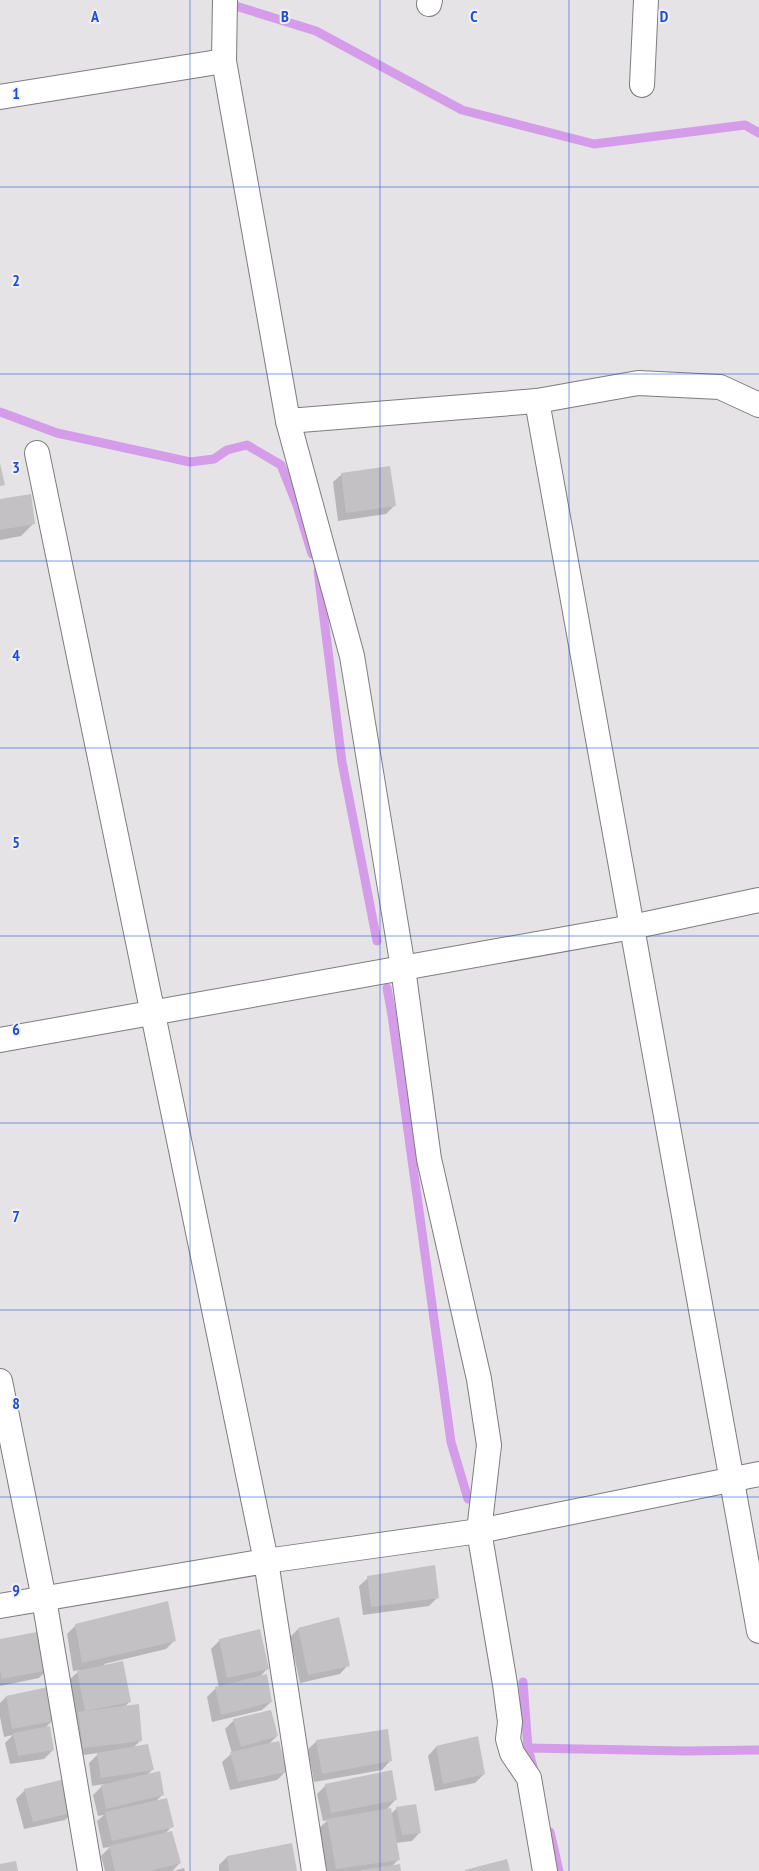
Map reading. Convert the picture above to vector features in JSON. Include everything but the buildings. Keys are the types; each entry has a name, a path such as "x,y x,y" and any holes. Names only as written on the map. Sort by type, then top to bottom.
{"street":[{"path":"225,0 224,61 288,421 352,656 404,968 429,1159 479,1379 489,1445 479,1531 506,1684 510,1722 508,1739 512,1753 528,1778 545,1871"},
{"path":"642,85 646,0"},
{"path":"0,98 224,61"},
{"path":"288,421 537,401 638,383 720,387 759,405"},
{"path":"537,401 759,1631"},
{"path":"37,452 266,1561 314,1871"},
{"path":"0,1040 632,927 759,900"},
{"path":"0,1381 44,1599 90,1871"},
{"path":"0,1606 266,1561 479,1531 759,1474"}],"waterway":[{"path":"226,3 316,31 462,110 594,144 745,125 759,133"},
{"path":"0,412 57,433 190,462 214,459 227,450 247,445 281,465 297,505 312,554"},
{"path":"318,571 342,762 377,941"},
{"path":"387,988 451,1442 468,1499"},
{"path":"523,1682 528,1748 534,1771"},
{"path":"528,1748 685,1751 759,1750"},
{"path":"550,1832 559,1871"}]}
